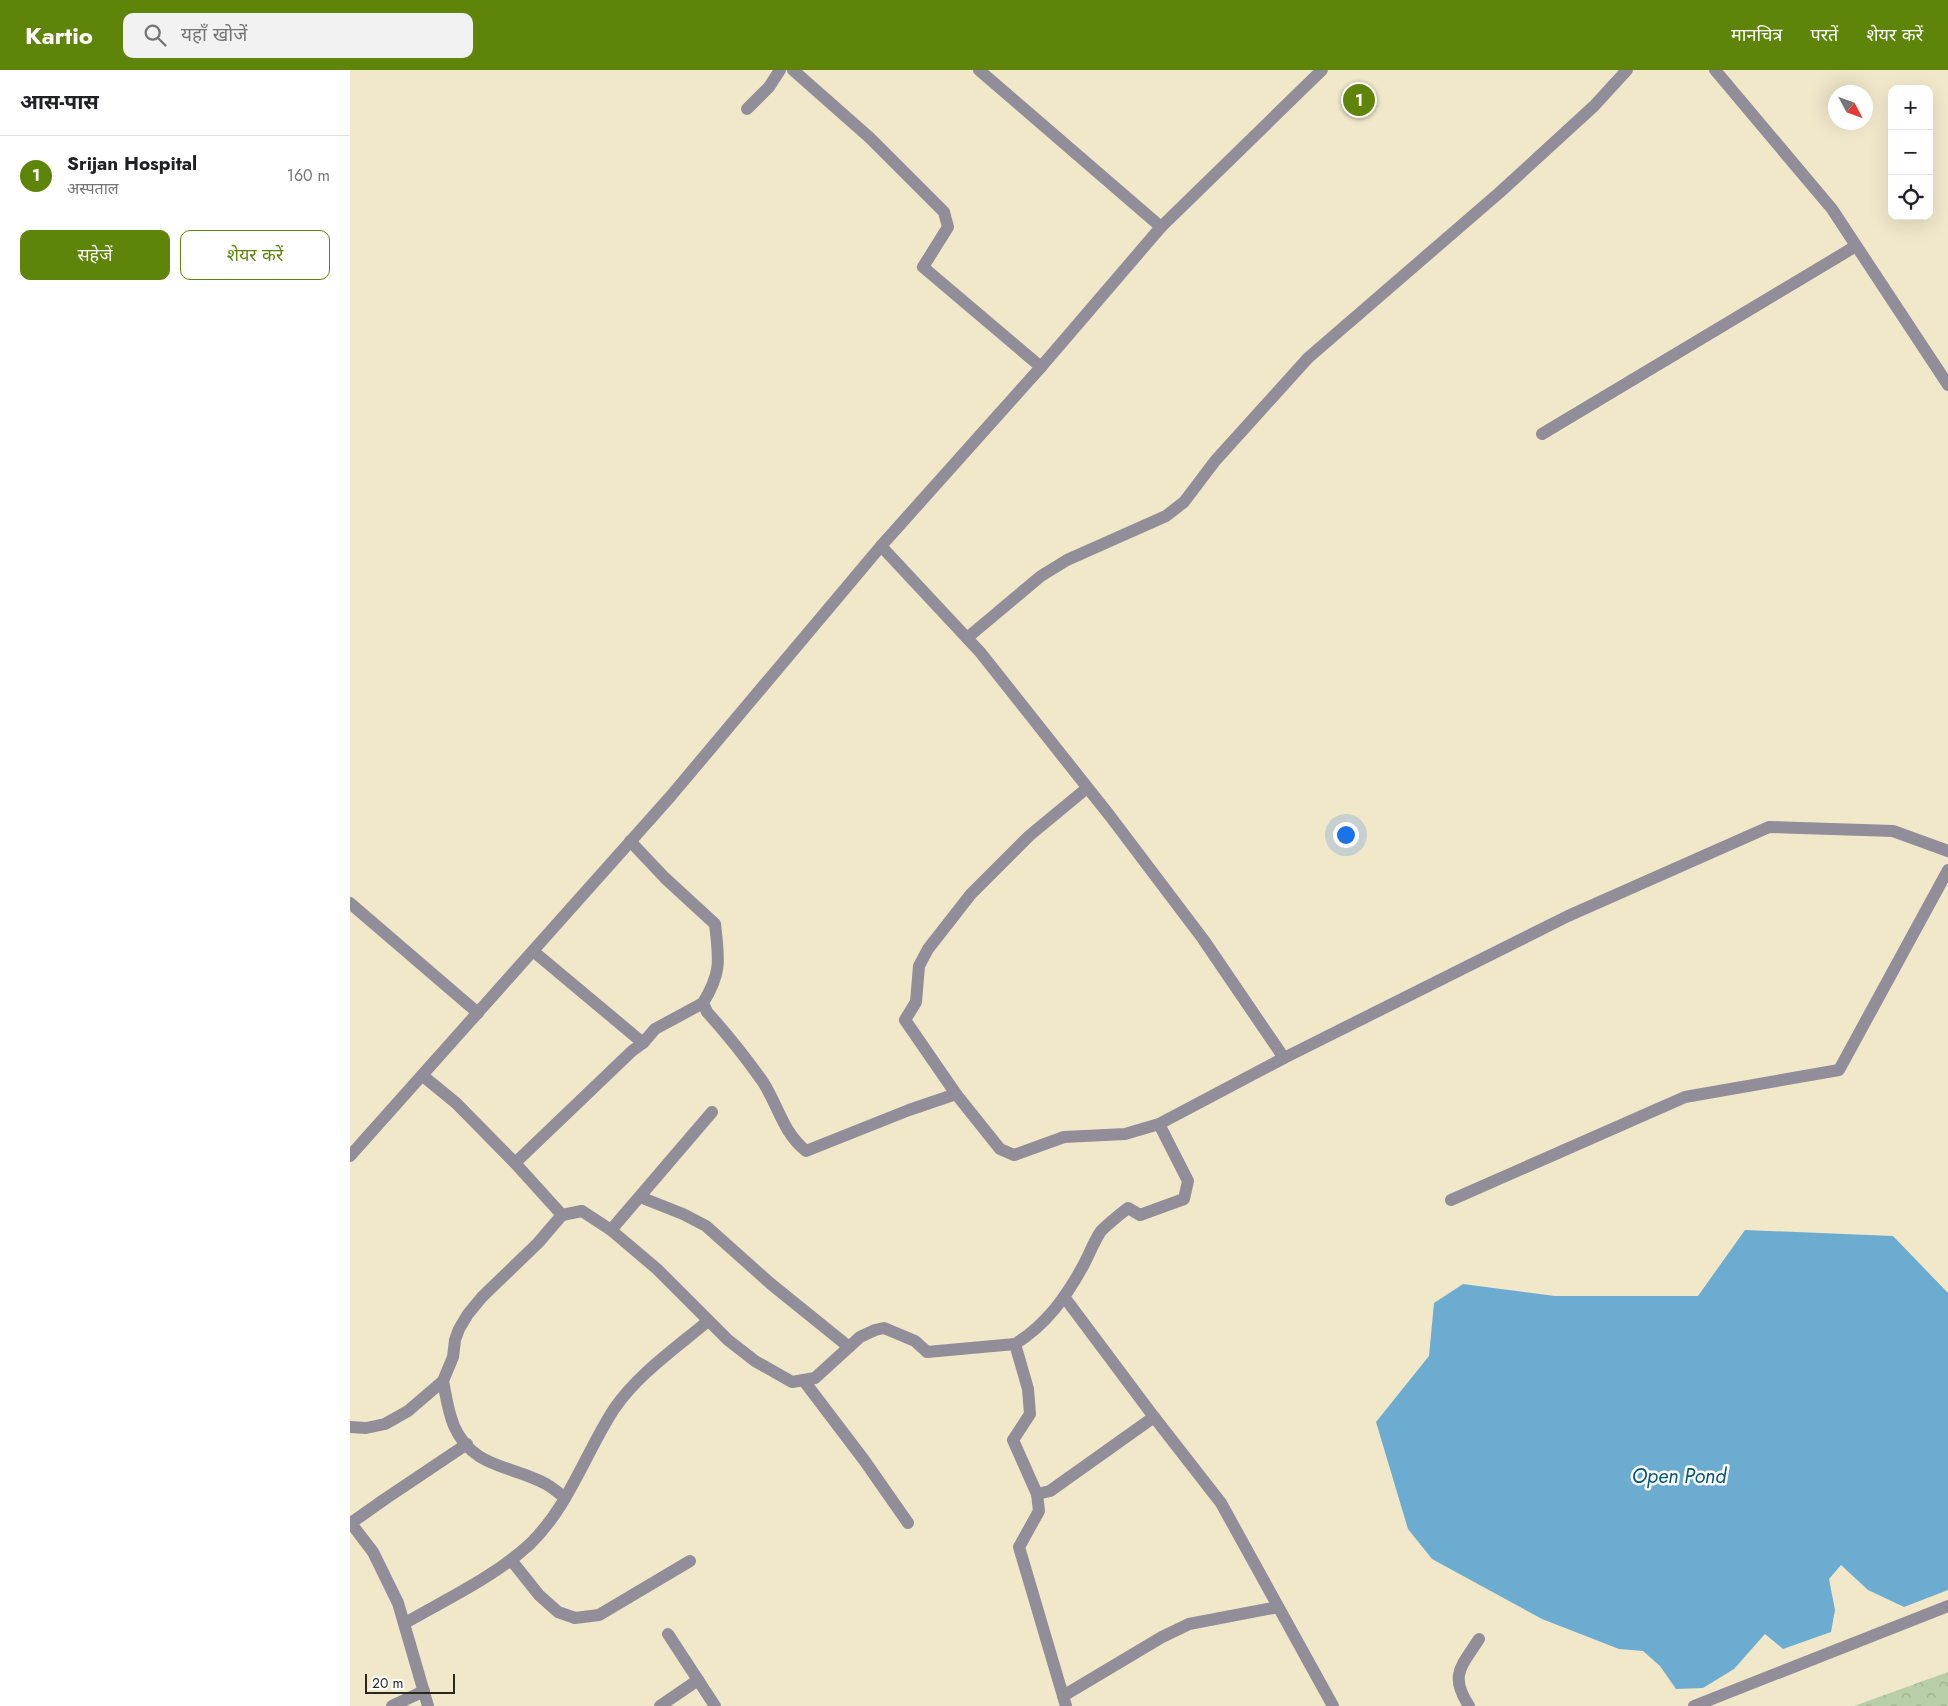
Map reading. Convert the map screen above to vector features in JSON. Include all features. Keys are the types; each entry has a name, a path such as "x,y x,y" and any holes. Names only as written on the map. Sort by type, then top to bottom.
{"street":[{"path":"747,109 769,87 780,70"},
{"path":"793,70 870,138 944,212 948,227 923,267 1041,367"},
{"path":"979,70 1161,227"},
{"path":"350,1156 670,797 881,546 1041,367 1161,227 1322,70"},
{"path":"967,638 1041,576 1081,553 1166,516 1184,502 1215,461 1308,358 1506,186 1594,106 1627,70"},
{"path":"1715,70 1832,209 1948,385"},
{"path":"1542,434 1856,246"},
{"path":"881,546 967,638 1087,788 1203,939 1284,1058"},
{"path":"1087,788 1029,836 971,894 928,949 919,966 916,1002 905,1020 956,1094 1000,1149 1014,1156 1064,1137 1125,1134 1159,1124 1284,1058 1568,916 1769,826 1893,831 1948,851"},
{"path":"515,1163 632,1052 644,1044 655,1029 703,1003 714,985 719,964 715,924 665,878 630,842"},
{"path":"1450,1200 1553,1157 1685,1097 1839,1070 1948,870"},
{"path":"350,903 478,1013"},
{"path":"533,952 644,1044"},
{"path":"703,1003 707,1012 764,1084 786,1130 806,1150 908,1110 956,1094"},
{"path":"423,1076 456,1103 515,1163 562,1215"},
{"path":"612,1230 712,1112"},
{"path":"350,1427 366,1428 385,1424 408,1411 443,1381 453,1357 457,1334 468,1314 482,1297 538,1243 562,1215 582,1211 612,1230 657,1269 728,1340 780,1377 792,1382 815,1378 860,1337 884,1328 915,1341 928,1352 1015,1344 1037,1329 1064,1298 1101,1232 1123,1212 1128,1208 1140,1215 1184,1199 1188,1181 1159,1124"},
{"path":"640,1197 683,1214 706,1226 771,1284 849,1347"},
{"path":"1064,1298 1221,1503 1333,1706"},
{"path":"405,1623 501,1568 530,1543 549,1522 565,1498 605,1425 632,1386 708,1321"},
{"path":"1015,1344 1028,1389 1030,1414 1013,1440 1037,1494 1039,1511 1019,1547 1065,1701 1162,1637 1189,1624 1278,1607"},
{"path":"443,1381 455,1427 478,1456 495,1465 546,1484 565,1498"},
{"path":"804,1381 864,1460 908,1524"},
{"path":"1037,1494 1050,1491 1154,1417"},
{"path":"428,1706 398,1603 373,1552 351,1522 467,1444"},
{"path":"511,1560 539,1595 558,1612 575,1618 599,1615 690,1562"},
{"path":"1694,1706 1948,1606"},
{"path":"668,1634 715,1706"},
{"path":"1469,1706 1460,1692 1457,1680 1462,1665 1479,1639"},
{"path":"660,1706 698,1680"},
{"path":"392,1706 424,1691"}],"green space":[{"path":"1948,1672 1948,1706 1854,1706"}],"water":[{"name":"Open Pond","path":"1745,1230 1893,1236 1948,1293 1948,1590 1904,1607 1868,1590 1841,1565 1829,1579 1835,1610 1831,1632 1783,1649 1765,1634 1734,1669 1703,1688 1676,1689 1660,1666 1643,1651 1619,1649 1542,1619 1432,1559 1408,1529 1376,1422 1429,1356 1434,1303 1463,1284 1555,1296 1698,1296"}],"place":[{"name":"Srijan Hospital","path":"1359,100"}]}
